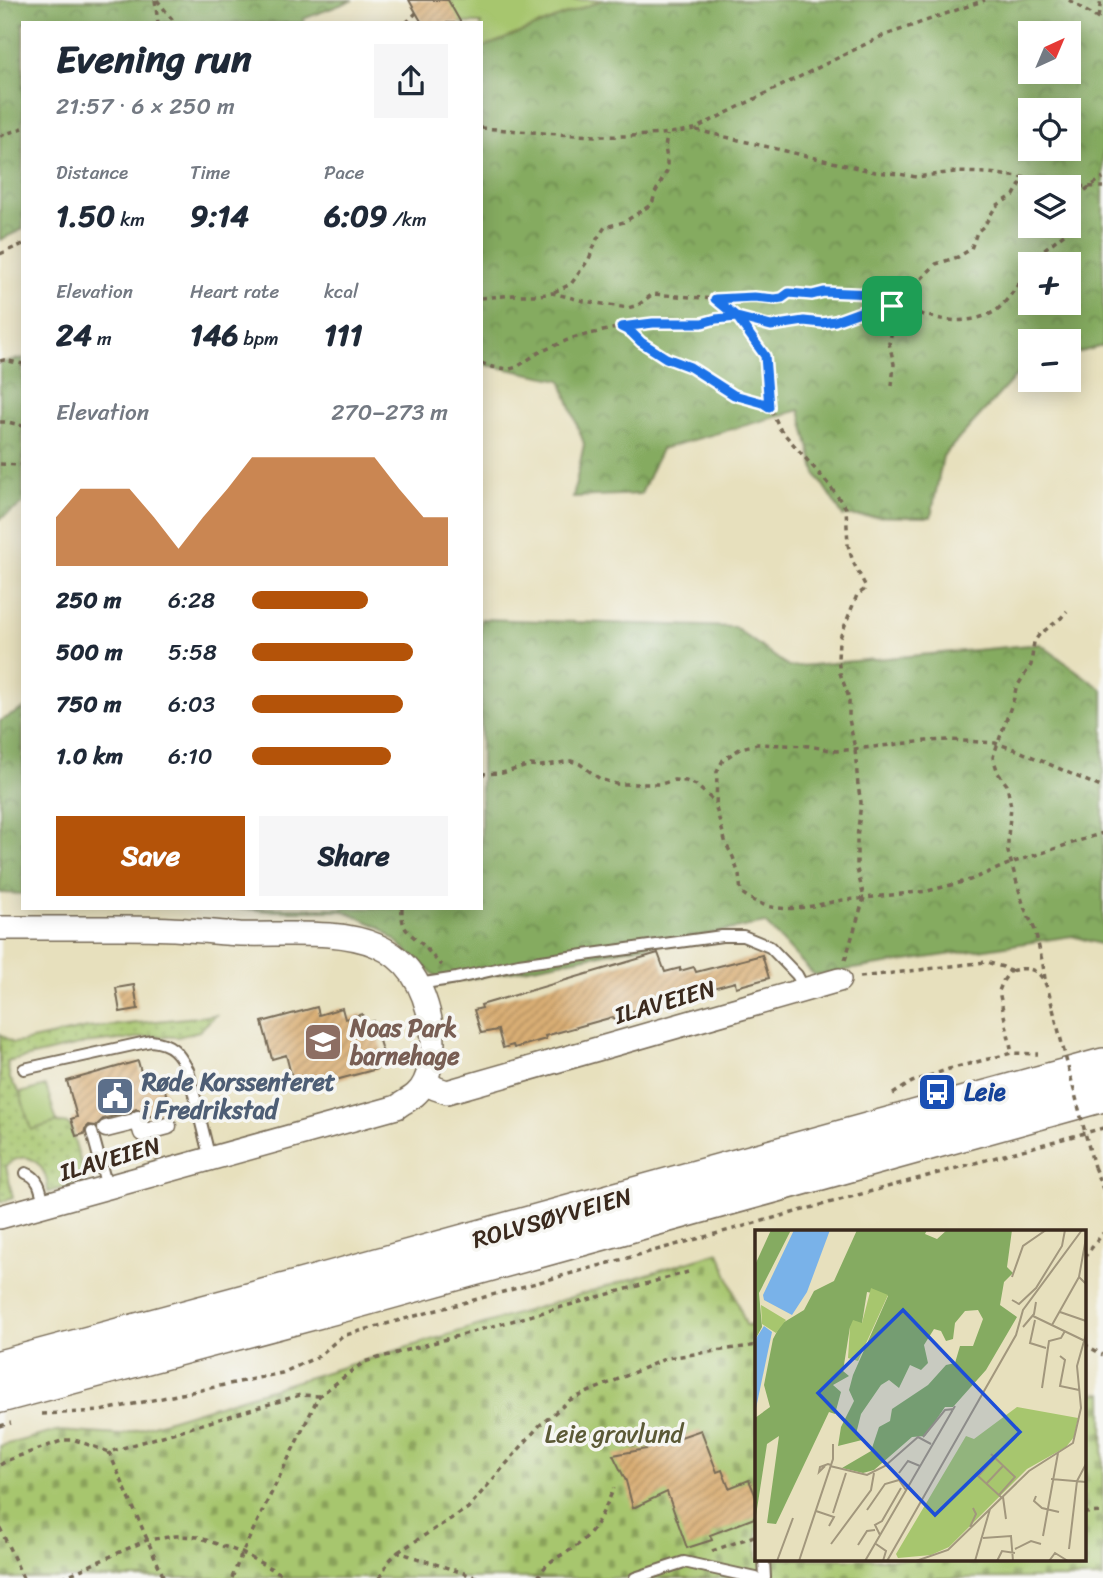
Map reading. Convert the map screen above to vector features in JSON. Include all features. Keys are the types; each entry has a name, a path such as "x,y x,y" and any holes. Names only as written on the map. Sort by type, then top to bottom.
{"main road":[{"name":"ROLVSØYVEIEN","path":"0,1368 1103,1066"},
{"name":"ROLVSØYVEIEN","path":"10,1407 356,1301 1103,1094"}],"street":[{"path":"0,928 149,928 239,934 295,933 345,937 382,946 411,970 428,1009 433,1037 427,1081"},
{"name":"ILAVEIEN","path":"0,1217 397,1107 416,1094 427,1081 435,1088 447,1092 839,980"},
{"path":"99,1131 138,1120 142,1133 168,1126"}],"lane":[{"path":"418,984 519,964 722,936 743,936 770,947 797,975 805,990"},
{"path":"24,1069 150,1041 163,1042 173,1049 188,1070 210,1158"},
{"path":"99,1131 107,1187"},
{"path":"26,1173 34,1176 39,1184 44,1205"},
{"path":"764,1560 765,1578"},
{"path":"635,1578 684,1562 757,1578"}],"path":[{"path":"156,0 158,21"},
{"path":"156,0 173,21"},
{"path":"483,128 598,136 667,135 694,130 880,37 985,0"},
{"path":"1069,0 1103,22"},
{"path":"1098,18 1101,0"},
{"path":"408,21 416,13"},
{"path":"0,136 21,129"},
{"path":"694,130 875,172 915,177 955,172 1018,177"},
{"path":"483,298 540,295 552,293 571,284 589,259 605,227 624,222 649,206 667,171 667,135"},
{"path":"1081,192 1103,177"},
{"path":"1081,187 1103,187"},
{"path":"552,293 628,308 653,294 715,299 775,299 789,293 812,295 824,292 894,292 922,278 936,264 958,257 971,249 977,232 984,226 996,206 1014,195 1018,188"},
{"path":"1041,252 1059,238"},
{"path":"0,254 21,245"},
{"path":"483,364 510,369 572,338 653,323 702,323 737,317 771,326 804,321 822,323 882,306 892,306 950,321 966,321 994,312 1018,282"},
{"path":"892,386 894,364 889,343 894,324 894,292"},
{"path":"715,299 737,317 765,356 769,407 780,429 846,508 848,545 865,585 864,590 857,595 839,640 838,659 849,698 849,719 861,802 857,869 864,898 839,980 986,962 1010,971 1034,971 1045,979"},
{"path":"621,327 666,358 690,367 734,395 769,407"},
{"path":"0,361 21,364"},
{"path":"0,422 21,426"},
{"path":"0,464 21,465"},
{"path":"1067,611 1034,642 1031,665 1016,688 993,757 998,773 1007,785 1011,807 1008,852 1024,906 1035,930 1045,979 1094,1167 1103,1189"},
{"path":"1103,788 1047,762 998,744 949,740 836,751 767,743 741,748 723,760 717,772 716,803 722,832 739,875 741,892 770,907 780,909 928,891 970,880 1011,863 1103,833"},
{"path":"483,774 571,761 580,764 600,779 616,785 686,781 696,785 716,803"},
{"path":"402,910 403,926 407,932 457,978"},
{"path":"1010,971 999,991 1012,1053"},
{"path":"42,1414 100,1411 282,1373 319,1356 342,1336 1103,1128"},
{"path":"1086,1255 1103,1233"},
{"path":"232,1578 319,1396 364,1362 688,1272"},
{"path":"380,1578 388,1562 398,1552 468,1508 540,1425 570,1400 667,1358 755,1345"},
{"path":"1086,1345 1103,1355"},
{"path":"0,1465 64,1440 75,1440 109,1452 300,1395 319,1396"},
{"path":"0,1426 10,1407"},
{"path":"109,1452 164,1578"},
{"path":"538,1578 544,1567 579,1544 598,1522 614,1488"},
{"path":"0,1528 23,1578"},
{"path":"62,1578 147,1540 176,1536 198,1537 242,1553 289,1578"},
{"path":"684,1562 755,1536"},
{"path":"398,1552 479,1578"}],"green space":[{"path":"0,0 353,0 304,21 21,21 21,230 0,240"},
{"path":"446,0 602,0 483,47 483,21 458,21"},
{"path":"602,0 1103,0 1103,346 1081,352 1081,329 1018,329 1018,374 943,456 931,517 843,516 816,474 800,410 661,449 641,494 573,497 584,444 561,380 483,364 483,47"},
{"path":"21,358 21,505 0,519 0,363"},
{"path":"483,619 734,627 789,667 1040,644 1103,690 1103,945 1072,936 814,975 765,923 444,984 380,927 344,911 256,910 483,910"},
{"path":"21,710 21,894 0,893 0,721"},
{"path":"216,1015 199,1031 178,1037 155,1036 83,1044 7,1062 10,1079 20,1093 31,1129 55,1123 70,1125 85,1178 83,1183 48,1192 45,1174 36,1162 29,1158 14,1160 6,1166 13,1198 0,1202 0,1034 13,1043 88,1028"},
{"path":"46,1086 57,1122 31,1130 20,1093"},
{"name":"Leie gravlund","path":"719,1252 746,1325 755,1326 755,1560 1086,1560 1086,1394 1103,1393 1103,1578 0,1578 0,1446 57,1431 120,1435"}],"building":[{"path":"409,0 448,0 460,21 421,21"},
{"path":"658,953 665,972 694,967 696,972 762,955 769,978 736,987 735,982 702,991 703,994 629,1012 630,1015 614,1020 613,1017 545,1036 546,1039 514,1048 513,1045 503,1048 498,1030 481,1033 474,1010 482,1008 481,1005"},
{"path":"134,985 138,1009 120,1012 116,988"},
{"path":"317,1007 319,1015 342,1008 345,1019 362,1014 365,1023 373,1021 384,1057 375,1060 377,1069 328,1082 330,1088 315,1092 313,1083 303,1086 301,1080 293,1082 286,1055 272,1059 262,1022"},
{"path":"138,1061 143,1079 160,1074 171,1110 148,1117 145,1111 136,1109 103,1119 96,1126 89,1125 84,1134 76,1136 71,1119 77,1117 67,1081"},
{"path":"701,1430 717,1472 722,1470 729,1488 749,1480 755,1494 755,1518 710,1535 712,1540 687,1548 667,1492 633,1508 626,1481 613,1455 646,1449"}],"place":[{"name":"Noas Park barnehage","path":"323,1042"},
{"name":"Leie","path":"937,1092"},
{"name":"Røde Korssenteret i Fredrikstad","path":"115,1096"}],"route":[{"path":"892,306 871,308 822,323 804,321 771,326 737,317 702,323 653,323 621,327 635,334 641,342 666,358 690,367 734,395 769,407 765,356 737,317 715,299 775,299 789,293 812,295 824,292 894,292 892,306"}]}
